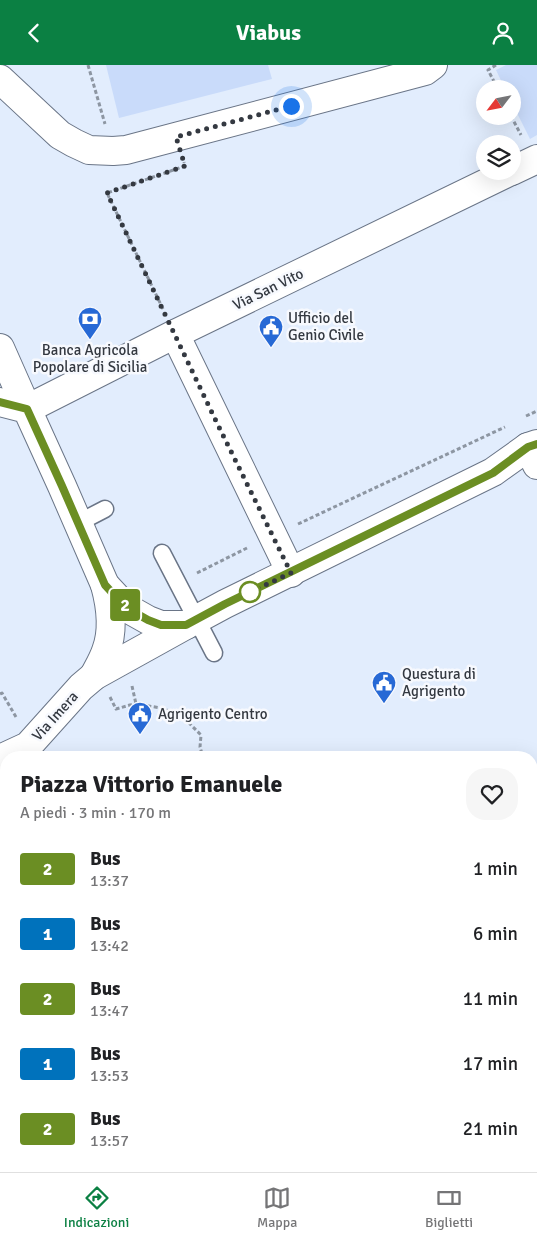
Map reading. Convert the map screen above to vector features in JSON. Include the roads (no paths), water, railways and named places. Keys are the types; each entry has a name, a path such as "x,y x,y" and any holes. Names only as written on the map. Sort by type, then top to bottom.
{"street":[{"path":"0,79 60,135 89,150 113,151 126,150 424,71 433,65"},
{"name":"Via San Vito","path":"521,167 537,159"},
{"name":"Via San Vito","path":"27,409 175,334 493,180"},
{"path":"175,334 291,573"},
{"path":"0,348 105,585 110,610 110,631 100,684"},
{"path":"0,402 27,409"},
{"path":"100,684 192,622 225,604 534,452"},
{"path":"105,585 132,611 148,620 161,625 192,622"},
{"name":"Via Imera","path":"24,751 81,687 100,684"}],"lane":[{"path":"78,523 105,509"},
{"path":"162,553 192,622 214,653"}],"place":[{"name":"Banca Agricola Popolare di Sicilia","path":"90,340"},
{"name":"Ufficio del Genio Civile","path":"271,348"},
{"name":"Questura di Agrigento","path":"384,704"},
{"name":"Agrigento Centro","path":"140,735"}]}
